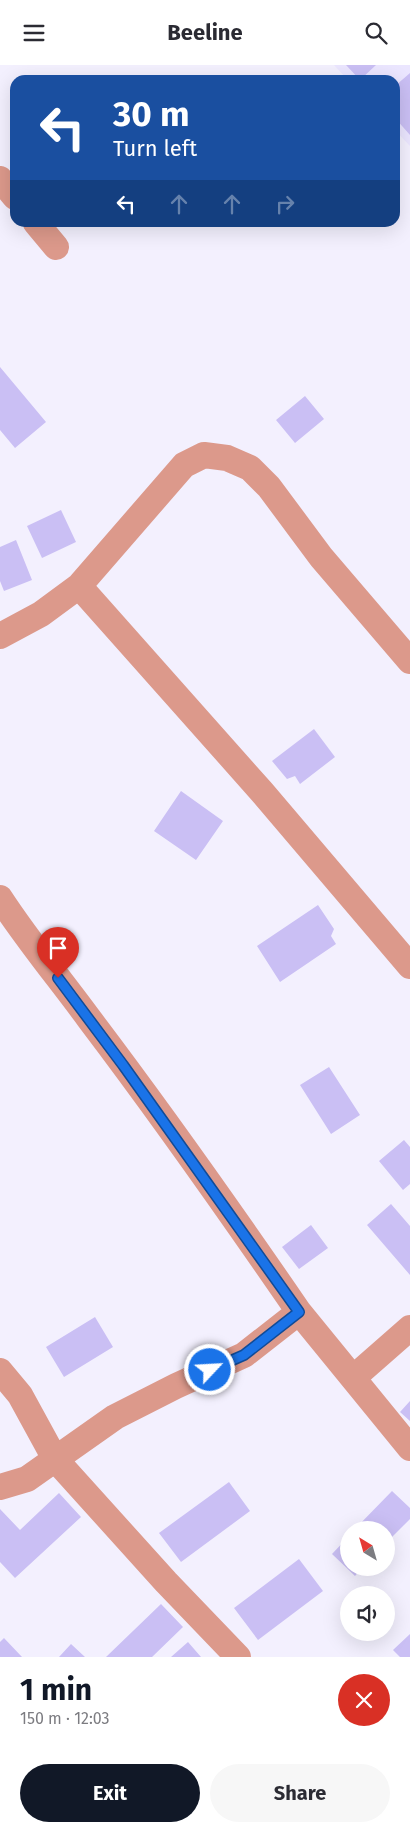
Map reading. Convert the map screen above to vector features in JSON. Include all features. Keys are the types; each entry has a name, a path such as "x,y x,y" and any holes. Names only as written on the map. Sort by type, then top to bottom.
{"street":[{"path":"0,179 10,191"},
{"path":"39,227 56,247"},
{"path":"0,636 41,614 79,586 184,465 204,455 226,458 250,468 269,487 321,557 410,661"},
{"path":"79,586 262,792 410,966"},
{"path":"0,898 25,936 96,1028 299,1312 410,1449"},
{"path":"0,1487 27,1479 116,1417 176,1386 244,1355 299,1312"},
{"path":"353,1378 410,1328"},
{"path":"0,1371 20,1395 55,1459 166,1582 238,1657"}],"shaded area":[{"path":"334,65 410,65 410,146 400,135 400,75 343,75"}],"building":[{"path":"346,65 376,65 365,75 355,75"},
{"path":"410,73 410,135 400,124 400,82"},
{"path":"0,367 46,422 15,448 0,430"},
{"path":"305,396 324,419 295,443 276,420"},
{"path":"61,510 76,542 42,558 27,526"},
{"path":"16,540 32,580 4,591 0,581 0,547"},
{"path":"314,729 335,757 300,784 295,776 287,779 272,761"},
{"path":"181,791 223,821 196,860 154,831"},
{"path":"318,905 334,929 331,936 336,944 280,982 257,946"},
{"path":"329,1067 360,1115 331,1134 300,1085"},
{"path":"404,1140 410,1147 410,1184 403,1190 379,1161"},
{"path":"391,1204 410,1226 410,1275 367,1225"},
{"path":"311,1225 328,1248 299,1269 282,1247"},
{"path":"95,1317 113,1347 64,1377 46,1347"},
{"path":"410,1401 410,1421 400,1412"},
{"path":"229,1482 250,1511 181,1562 159,1533"},
{"path":"392,1491 410,1508 410,1519 395,1534 395,1521 363,1521"},
{"path":"59,1493 81,1517 15,1578 0,1562 0,1509 20,1530"},
{"path":"340,1546 340,1562 332,1554"},
{"path":"299,1559 323,1591 258,1640 234,1608"},
{"path":"161,1604 183,1627 152,1657 106,1657"},
{"path":"410,1634 410,1657 400,1657 393,1650"},
{"path":"4,1638 22,1657 0,1657 0,1642"},
{"path":"188,1642 201,1657 171,1657"},
{"path":"71,1644 85,1657 59,1657"}],"route":[{"path":"58,978 123,1065 299,1312 244,1355 210,1370"}]}
